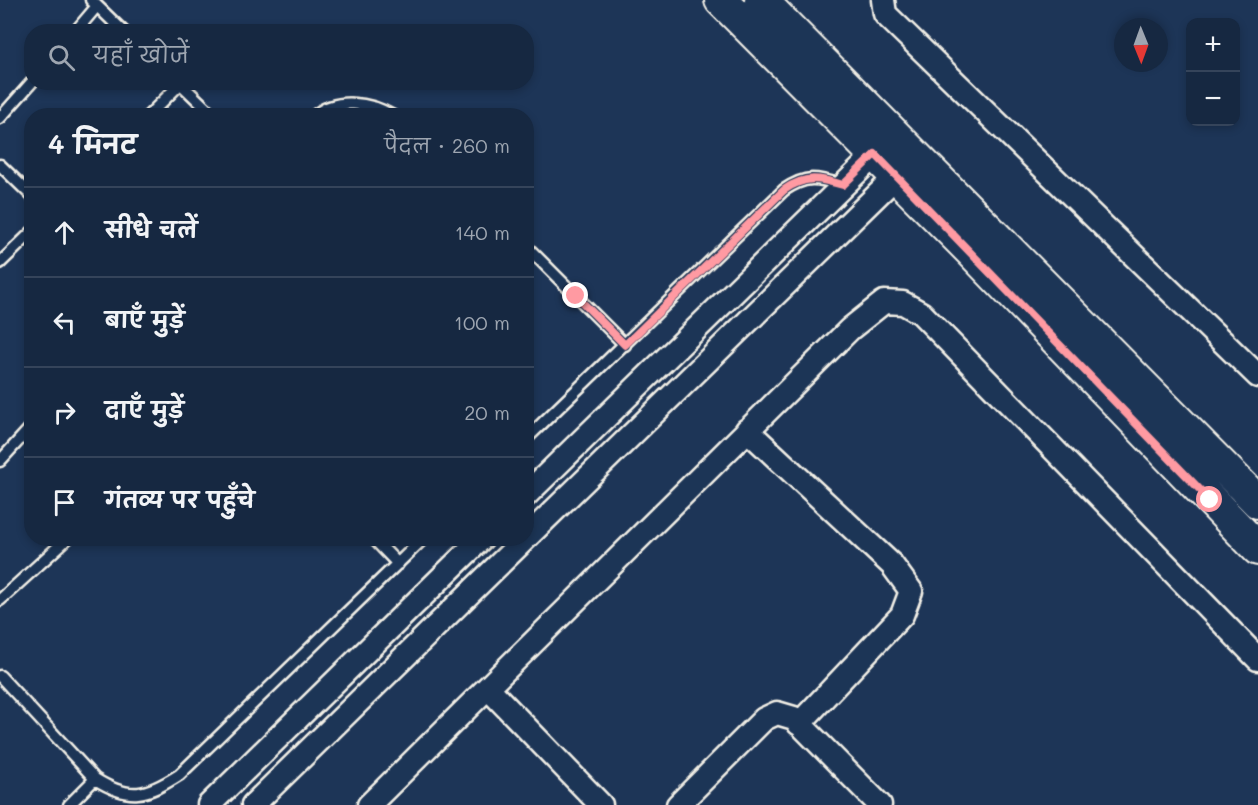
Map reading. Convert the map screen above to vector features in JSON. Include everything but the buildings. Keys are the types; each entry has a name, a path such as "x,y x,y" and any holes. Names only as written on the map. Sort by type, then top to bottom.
{"street":[{"path":"721,0 885,144"},
{"path":"761,0 885,144 1258,549"},
{"path":"884,0 885,14 1258,376"},
{"path":"534,487 885,144"},
{"path":"907,167 1255,492"},
{"path":"534,530 907,167"},
{"path":"369,805 867,312 884,302 903,303 921,313 1258,659"},
{"path":"747,430 892,565 911,591 903,615 800,724"},
{"path":"208,805 474,546"},
{"path":"253,805 518,546"},
{"path":"488,688 601,805"},
{"path":"678,805 771,714 783,713 800,724 880,805"}],"lane":[{"path":"80,24 94,3 116,24"},
{"path":"0,118 25,90"},
{"path":"156,108 173,90"},
{"path":"187,90 206,108"},
{"path":"327,108 334,104 351,103 374,108"},
{"path":"1,168 24,189"},
{"path":"534,432 784,190 806,179 823,179 843,185"},
{"path":"0,263 24,240"},
{"path":"534,254 625,345"},
{"path":"0,461 24,435"},
{"path":"0,600 59,546"},
{"path":"381,546 398,564"},
{"path":"0,676 95,779 113,790 136,795 159,788 179,775 416,546"},
{"path":"69,805 95,779"}],"route":[{"path":"576,296 625,345 784,190 798,181 815,178 843,185 875,154 1210,500"}]}
